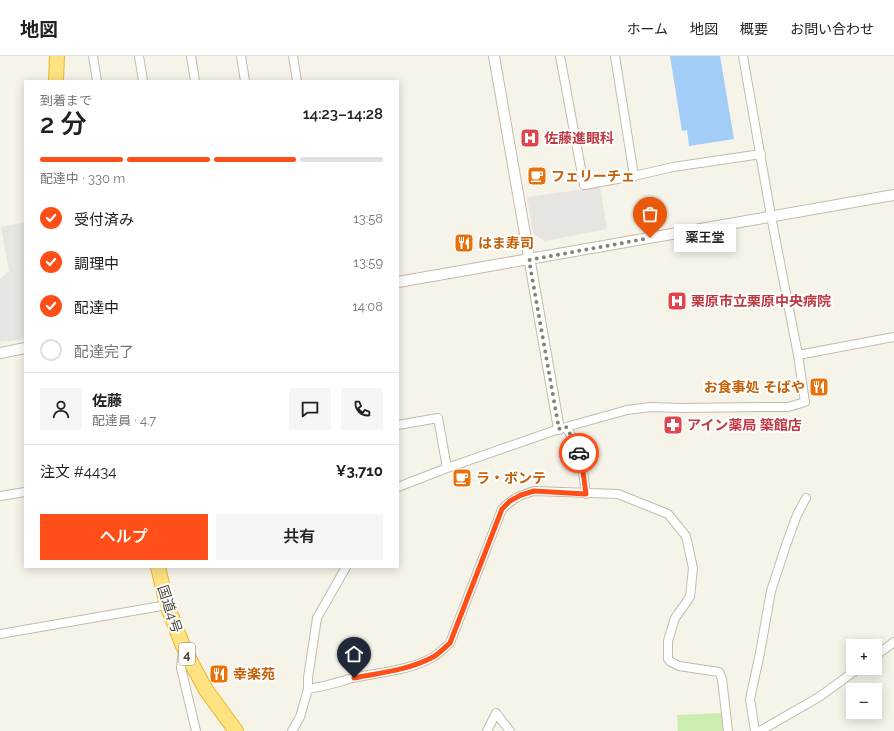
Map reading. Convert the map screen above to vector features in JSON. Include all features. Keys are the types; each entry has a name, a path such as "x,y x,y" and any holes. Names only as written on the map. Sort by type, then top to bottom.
{"highway":[{"path":"56,80 57,56"},
{"name":"国道4号","path":"158,568 167,604 183,646 206,690 236,731"}],"street":[{"path":"92,56 97,80"},
{"path":"139,56 143,80"},
{"path":"191,56 195,80"},
{"path":"241,56 245,80"},
{"path":"293,56 297,80"},
{"path":"494,56 529,260 562,428 576,444 582,464 586,494"},
{"path":"560,56 584,185 673,167 761,154"},
{"path":"615,56 634,176"},
{"path":"399,487 447,468 562,428 627,410 650,406 682,408 788,407 805,402 798,355 771,216 743,56"},
{"path":"399,282 894,195"},
{"path":"798,355 894,337"},
{"path":"0,352 24,348"},
{"path":"399,425 438,418 447,468"},
{"path":"308,689 323,687 354,678 398,670 419,664 434,656 450,643 502,509 510,501 521,495 534,491 618,494 668,514 686,536 693,568 690,596 675,618 668,641 668,659 679,666 719,672 722,679 728,731"},
{"path":"0,496 24,492"},
{"path":"755,731 750,699 771,591 792,527 806,498"},
{"path":"292,731 300,717 308,689 308,678 317,618 345,568"},
{"path":"0,634 167,604"},
{"path":"882,651 894,642"},
{"path":"183,646 181,668 196,731"},
{"path":"760,731 819,697 849,675"},
{"path":"487,731 496,713 510,731"}],"green space":[{"path":"721,713 723,731 678,731 677,715"}],"shaded area":[{"path":"600,187 607,229 545,241 533,234 527,197"},
{"path":"24,222 24,339 0,342 0,279 9,271 1,227"}],"water":[{"path":"670,56 720,56 734,139 689,146 687,130 682,131"}],"way so far":[{"path":"579,453 576,444 566,427 559,429 529,260 650,238"}],"place":[{"name":"佐藤進眼科","path":"530,138"},
{"name":"フェリーチェ","path":"537,176"},
{"name":"薬王堂","path":"650,238"},
{"name":"はま寿司","path":"464,243"},
{"name":"栗原市立栗原中央病院","path":"677,301"},
{"name":"お食事処 そばや","path":"819,387"},
{"name":"アイン薬局 築館店","path":"673,425"},
{"name":"ラ・ボンテ","path":"462,478"},
{"name":"幸楽苑","path":"219,674"}],"route":[{"path":"354,678 398,670 419,664 434,656 450,643 502,509 510,501 521,495 534,491 586,494 579,453"}]}
